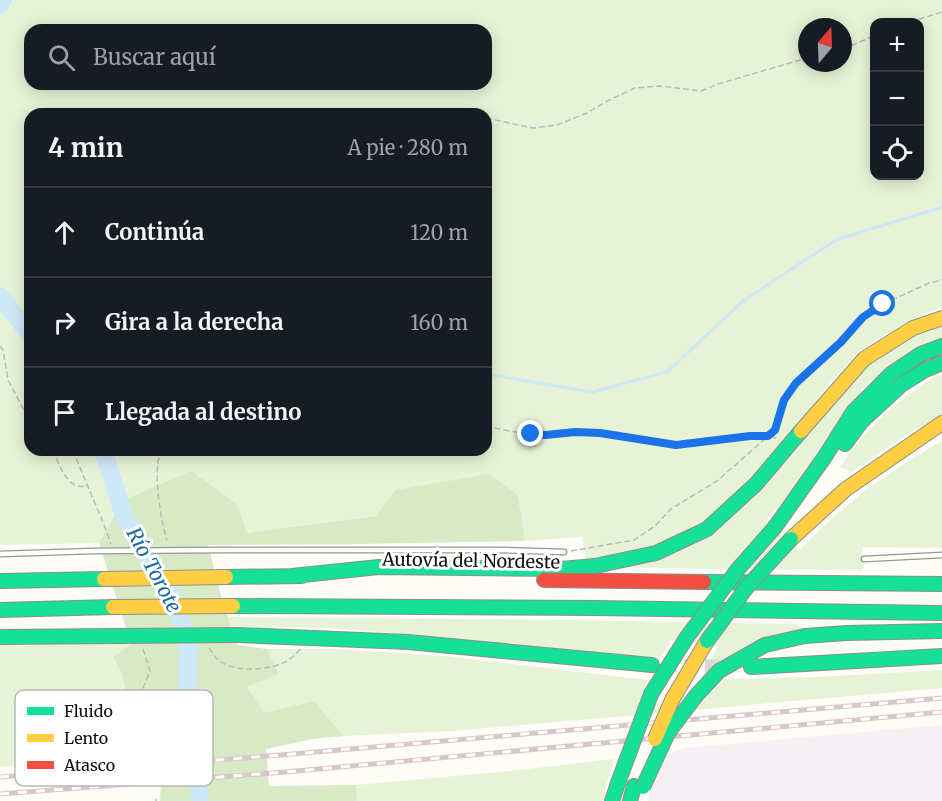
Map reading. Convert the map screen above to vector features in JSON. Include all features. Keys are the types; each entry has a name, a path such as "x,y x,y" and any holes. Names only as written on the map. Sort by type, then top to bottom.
{"main road":[{"path":"292,576 380,567 561,569 595,566 656,553 707,529 756,484 864,359 912,328 942,318"},
{"path":"612,801 651,694 687,637 775,526 824,458 853,412 891,374 921,354 942,345"},
{"path":"775,526 811,492 862,421 901,385 925,370 942,363"},
{"path":"638,801 638,787 674,698 707,641 747,586 791,539 846,489 942,423"},
{"name":"Autovía del Nordeste","path":"0,581 292,576 942,584"},
{"path":"0,610 233,606 942,613"},
{"path":"630,801 669,733 695,697 719,671 765,645 815,635 942,632"},
{"path":"0,637 239,635 307,637 431,644 652,665"},
{"path":"751,667 942,656"}],"lane":[{"path":"0,554 219,550 564,552"},
{"path":"864,559 942,555"}],"path":[{"path":"923,18 942,12"},
{"path":"852,45 870,38"},
{"path":"492,119 533,128 557,125 587,113 635,88 660,86 701,91 798,61"},
{"path":"564,552 634,540 655,526 671,508 717,481 775,430 784,400 796,383 841,342 863,317 883,304 929,283 942,280"},
{"path":"0,346 3,350 8,381 24,411"},
{"path":"492,427 546,435 575,432 600,433 676,445 729,438 768,436 792,443"},
{"path":"56,456 69,482 82,487 87,486"},
{"path":"161,456 158,461 157,478 161,509"}],"shaded area":[{"path":"942,725 942,801 649,801 649,792 668,754 685,748"}],"green space":[{"path":"0,0 942,0 942,307 904,323 860,350 824,390 778,453 719,512 664,542 624,556 586,561 582,537 525,541 518,495 395,490 376,516 246,533 237,504 126,499 99,543 0,545"},
{"path":"942,322 942,338 900,359 866,385 827,437 797,485 766,521 799,551 866,490 942,441 942,548 862,547 863,570 624,567 750,499 793,455 834,399 865,366 891,346"},
{"path":"942,374 942,414 852,472 840,467 864,435 883,416 924,384"},
{"path":"191,471 237,504 247,533 376,516 395,490 489,474 518,495 525,541 208,545 237,645 267,649 279,674 247,687 264,713 314,701 344,736 312,739 266,749 269,786 356,785 357,801 160,801 160,786 213,786 213,690 125,690 122,674 113,657 131,644 99,543 126,499"},
{"path":"228,617 795,624 802,629 732,655 702,677 718,647 671,640 661,657 580,652 328,628 231,626"},
{"path":"131,644 113,657 122,674 125,690 15,690 15,766 0,767 0,645"},
{"path":"267,649 335,649 445,656 647,680 639,703 704,701 724,679 817,677 942,670 942,688 453,731 344,736 314,701 264,714 247,687 279,674"},
{"path":"614,759 602,801 357,801 356,785"}],"waterway":[{"name":"Río Torote","path":"0,5 3,0"},
{"path":"492,375 592,392 667,372 743,301 836,240 942,207"},
{"name":"Río Torote","path":"0,296 24,326"},
{"name":"Río Torote","path":"105,456 124,516 172,596 188,640 188,690"},
{"name":"Río Torote","path":"198,786 200,801"}],"tunnel":[{"path":"663,665 730,667"}],"railway":[{"path":"213,760 942,698"},
{"path":"213,778 942,712"},
{"path":"0,777 15,776"},
{"path":"0,794 104,786"}],"traffic: fast":[{"path":"775,527 824,458 853,412 891,374 921,354 942,346"},
{"path":"845,444 862,421 901,385 925,370 942,363"},
{"path":"292,576 379,567 561,569 595,566 656,553 707,529 756,484 801,431"},
{"path":"687,637 738,569 775,527"},
{"path":"707,641 747,587 791,539"},
{"path":"226,577 302,576"},
{"path":"0,581 104,579"},
{"path":"704,582 942,584"},
{"path":"233,606 942,613"},
{"path":"0,610 113,607"},
{"path":"695,697 719,671 765,645 805,636 942,631"},
{"path":"239,635 408,642 652,665"},
{"path":"119,636 239,635"},
{"path":"0,637 119,636"},
{"path":"651,694 687,637"},
{"path":"751,667 942,656"},
{"path":"618,783 651,694"},
{"path":"643,787 668,733 695,697"},
{"path":"612,801 618,783"},
{"path":"630,801 634,786"}],"traffic: slow":[{"path":"801,431 864,359 913,328 942,318"},
{"path":"791,539 846,489 942,423"},
{"path":"104,579 226,577"},
{"path":"113,607 233,606"},
{"path":"673,698 707,641"},
{"path":"655,739 673,698"}],"traffic: jam":[{"path":"544,580 704,582"}],"route":[{"path":"531,434 600,433 676,445 768,436 775,430 784,400 796,383 841,342 863,317 883,304"}]}
